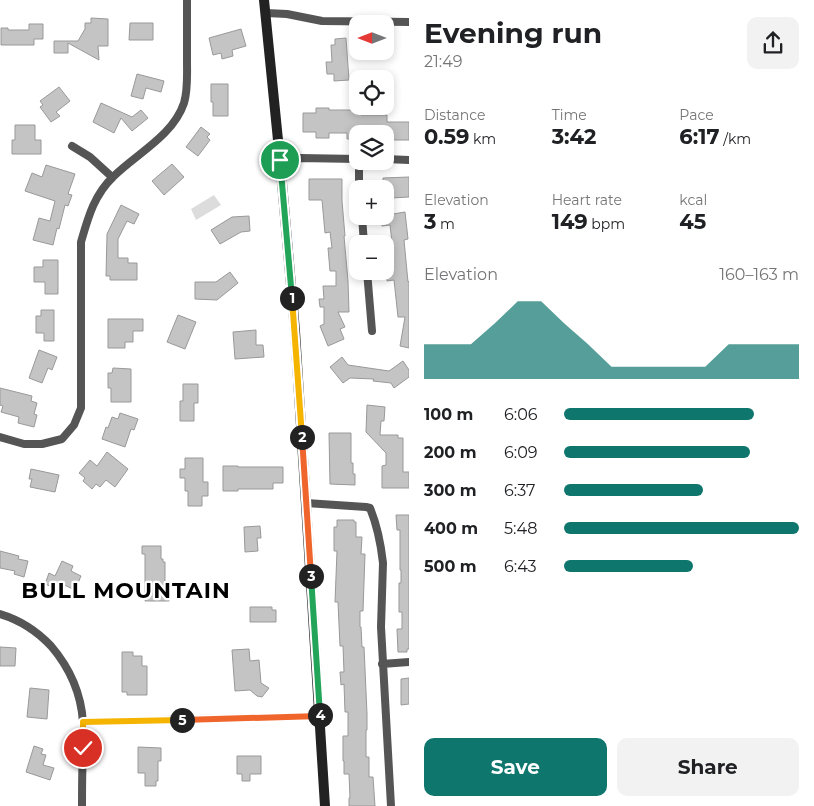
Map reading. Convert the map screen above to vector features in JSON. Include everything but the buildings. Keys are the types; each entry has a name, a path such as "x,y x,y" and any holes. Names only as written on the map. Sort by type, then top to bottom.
{"main road":[{"path":"264,0 295,331 325,806"}],"street":[{"path":"0,437 24,444 42,444 62,439 74,425 81,408 80,245 88,216 99,194 112,177 170,128 180,114 185,102 187,85 187,0"},
{"path":"266,13 287,14 322,21 409,22"},
{"path":"72,146 90,157 112,177"},
{"path":"280,160 300,158 349,160"},
{"path":"394,159 409,160"},
{"path":"368,280 372,331"},
{"path":"306,503 361,506 370,508 373,515 383,563 382,664 391,806"},
{"path":"0,614 12,617 27,625 46,641 61,658 75,686 83,722 82,806"},
{"path":"382,664 409,662"},
{"path":"83,722 320,716"}],"shaded area":[{"path":"214,195 221,205 196,220 191,209"}],"district":[{"name":"BULL MOUNTAIN","path":"126,590"}],"route":[{"path":"83,748 83,722 320,716 295,331 280,160"}]}
